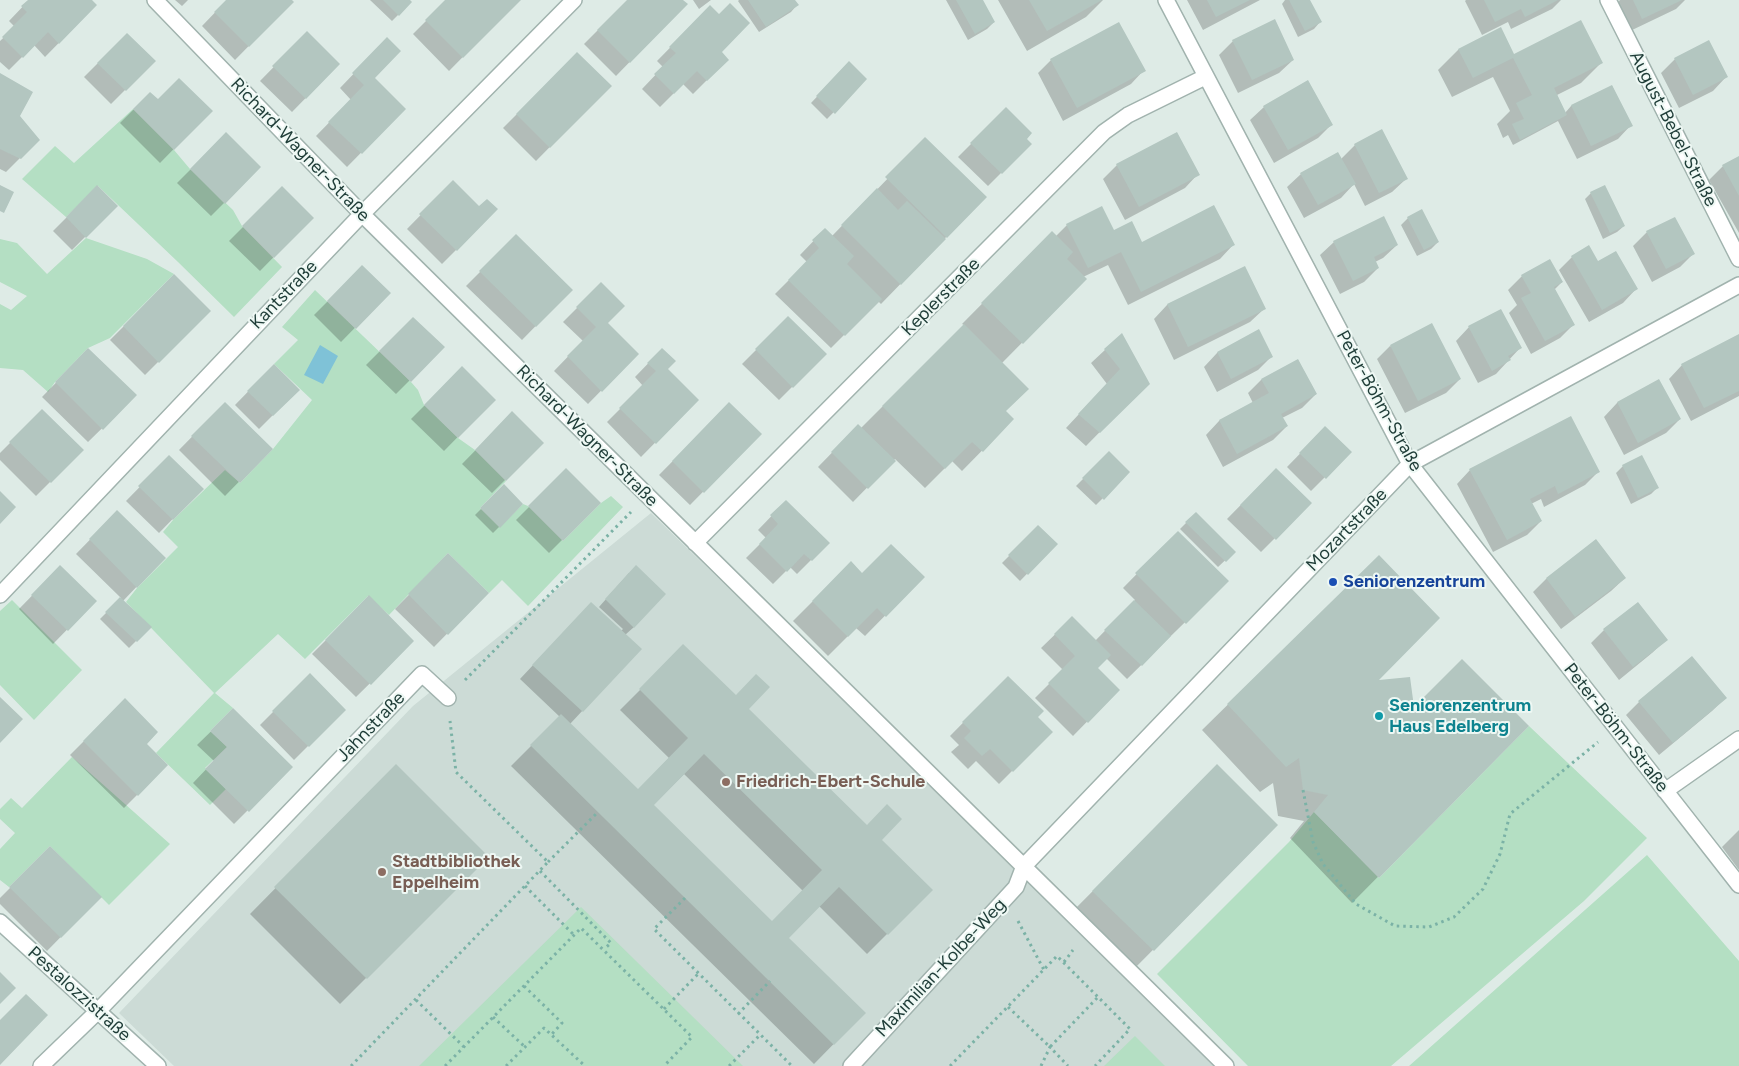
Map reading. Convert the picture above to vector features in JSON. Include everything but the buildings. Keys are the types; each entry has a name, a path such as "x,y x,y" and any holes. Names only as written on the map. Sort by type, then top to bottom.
{"street":[{"name":"Richard-Wagner-Straße","path":"155,0 362,214 1226,1066"},
{"name":"Kantstraße","path":"0,595 362,214 574,0"},
{"name":"Peter-Böhm-Straße","path":"1166,0 1410,464 1739,885"},
{"name":"August-Bebel-Straße","path":"1608,0 1739,259"},
{"name":"Keplerstraße","path":"695,543 1104,132 1128,115 1205,77"},
{"name":"Mozartstraße","path":"1024,866 1410,464 1739,284"},
{"name":"Jahnstraße","path":"98,1010 422,674 448,698"},
{"path":"1665,791 1739,739"},
{"name":"Maximilian-Kolbe-Weg","path":"850,1066 1016,887 1024,866"},
{"name":"Pestalozzistraße","path":"0,922 158,1066"},
{"path":"41,1066 98,1010"}],"path":[{"path":"548,862 456,772 448,698 648,495"},
{"path":"1304,790 1313,842 1323,864 1356,904 1395,926 1429,927 1454,917 1483,889 1500,854 1510,814 1615,727"},
{"path":"351,1066 598,812"},
{"path":"540,871 611,942 604,949"},
{"path":"525,886 574,935"},
{"path":"685,898 654,929 792,1066"},
{"path":"1006,898 1044,970"},
{"path":"445,1066 582,928 692,1037 664,1066"},
{"path":"950,1066 1057,956 1130,1029 1095,1066"},
{"path":"664,1008 698,974"},
{"path":"738,1014 770,981"},
{"path":"524,986 562,1023 552,1034"},
{"path":"1041,1066 1050,1047 1098,997"},
{"path":"416,1000 464,1047"},
{"path":"1008,1006 1068,1066"},
{"path":"493,1017 525,1047"},
{"path":"506,1066 544,1028 585,1066"},
{"path":"729,1066 760,1035"}],"shaded area":[{"path":"651,513 999,851 1214,1066 174,1066 119,1013 413,706"}],"green space":[{"path":"133,109 190,169 233,210 242,226 282,267 234,317 98,186 66,217 22,179 55,146 74,163"},
{"path":"86,238 147,259 174,274 110,338 88,348 55,382 48,392 23,370 0,368 0,304 11,310 27,296 0,282 0,239 17,243 47,274"},
{"path":"315,290 411,382 418,390 424,405 458,438 475,450 506,481 480,508 500,527 523,504 528,506 563,541 601,503 611,496 623,507 528,606 502,580 489,593 448,553 389,615 368,596 305,659 278,634 215,693 233,708 210,731 227,747 205,768 226,789 210,805 156,753 214,693 126,602 137,588 178,547 163,532 173,520 225,470 240,483 273,449 312,400 274,364 298,340 282,327"},
{"path":"12,600 82,670 34,720 0,685 0,611"},
{"path":"1529,726 1647,838 1584,901 1391,1066 1248,1066 1157,974 1289,842 1314,812 1379,878"},
{"path":"72,757 170,844 109,905 50,846 9,887 0,880 0,849 15,833 0,819 0,809 11,798 22,808"},
{"path":"1647,855 1739,961 1739,1066 1409,1066"},
{"path":"581,907 743,1066 419,1066"},
{"path":"1135,1036 1165,1066 1104,1066"}],"water":[{"path":"320,345 338,356 323,384 304,375"}],"place":[{"name":"Seniorenzentrum","path":"1333,582"},
{"name":"Seniorenzentrum Haus Edelberg","path":"1379,716"},
{"name":"Friedrich-Ebert-Schule","path":"726,782"},
{"name":"Stadtbibliothek Eppelheim","path":"382,872"}]}
